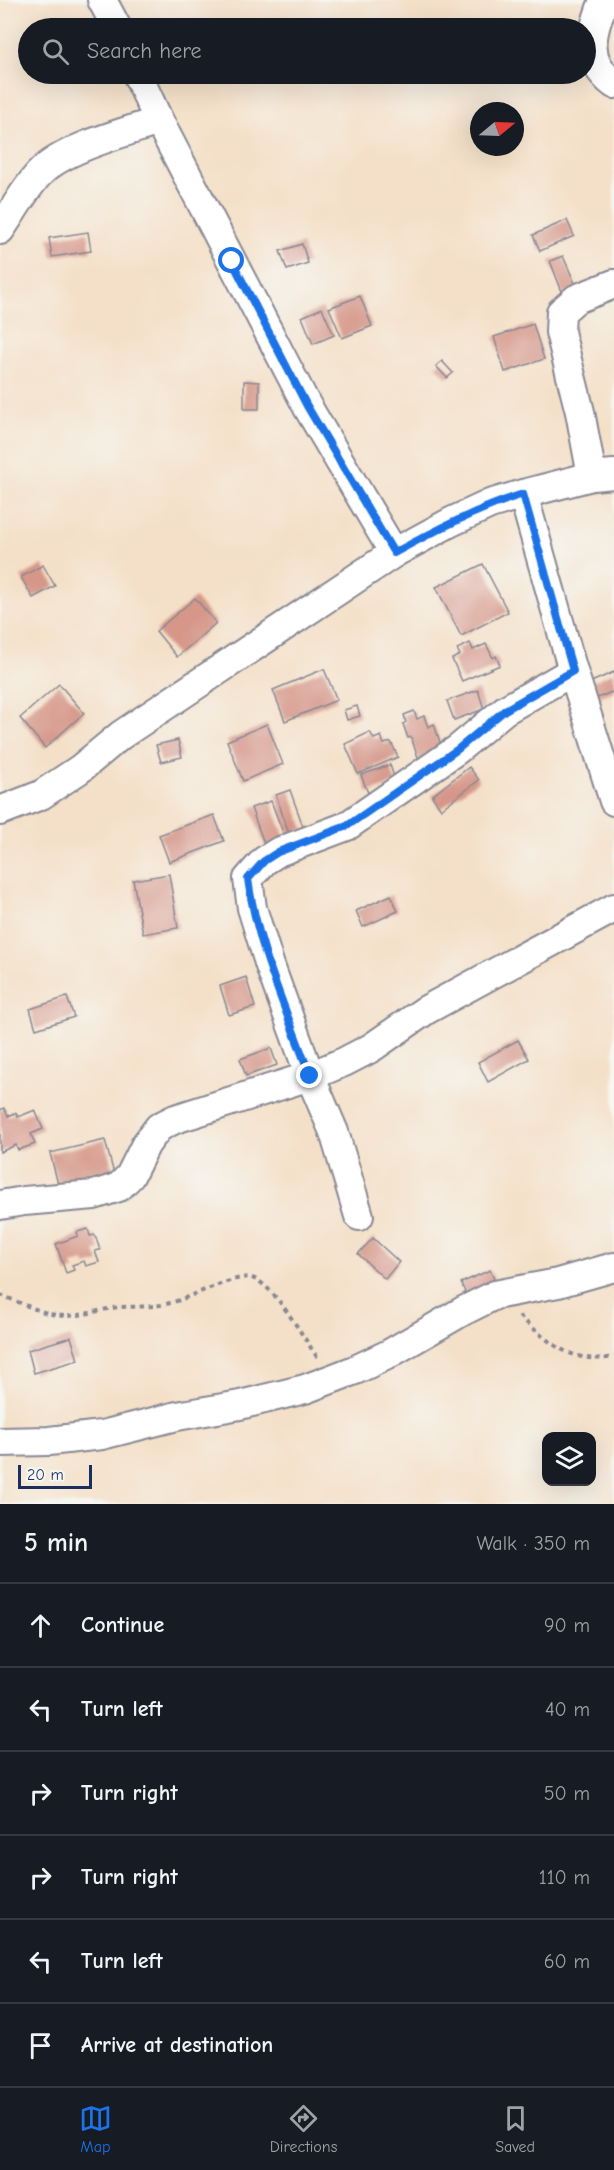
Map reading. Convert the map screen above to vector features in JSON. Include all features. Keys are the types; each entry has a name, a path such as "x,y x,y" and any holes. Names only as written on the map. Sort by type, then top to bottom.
{"street":[{"path":"102,0 112,18"},
{"path":"596,23 604,0"},
{"path":"596,62 601,75 614,84"},
{"path":"142,84 307,406 394,553"},
{"path":"0,230 40,172 70,152 159,121"},
{"path":"0,811 41,795 80,769 121,735 394,553 490,504 603,475 580,412 560,332 561,312 576,299 614,284"},
{"path":"523,494 573,671 614,801"},
{"path":"359,1216 334,1132 310,1076 270,966 252,908 248,879 264,861 278,852 347,826 458,749 505,710 573,671"},
{"path":"0,1205 94,1195 119,1187 130,1176 146,1144 159,1127 176,1119 310,1076 371,1048 426,1010 614,908"},
{"path":"0,1442 49,1441 102,1435 177,1416 279,1396 330,1380 387,1355 495,1295 558,1282 614,1266"}],"path":[{"path":"0,1295 38,1310 66,1316 121,1307 151,1307 171,1303 237,1279 252,1278 263,1284 277,1297 330,1380"},
{"path":"495,1295 553,1346 578,1357 597,1360 614,1357"}],"building":[{"path":"567,220 574,236 540,251 533,235"},
{"path":"88,232 91,251 52,257 49,238"},
{"path":"302,244 308,263 287,270 280,251"},
{"path":"563,256 577,288 563,294 550,261"},
{"path":"360,296 372,326 342,338 329,308"},
{"path":"322,308 334,335 313,344 302,317"},
{"path":"533,324 544,359 505,372 494,337"},
{"path":"442,361 453,373 447,378 436,366"},
{"path":"244,381 259,382 259,409 244,409"},
{"path":"483,564 508,612 461,636 436,587"},
{"path":"43,565 55,586 33,598 21,577"},
{"path":"195,598 216,623 177,657 156,631"},
{"path":"470,643 473,650 486,644 493,658 496,656 500,665 462,681 452,659 460,655 457,649"},
{"path":"324,669 337,700 285,721 273,690"},
{"path":"614,672 614,691 595,699 589,683"},
{"path":"59,684 84,713 45,748 20,718"},
{"path":"478,690 484,709 454,720 447,701"},
{"path":"357,706 360,716 347,720 344,710"},
{"path":"414,711 417,719 424,716 428,727 434,724 445,757 421,766 411,737 408,738 403,724 406,722 404,715"},
{"path":"267,724 283,764 243,781 227,741"},
{"path":"370,732 374,739 381,736 384,744 391,742 398,757 358,774 345,744"},
{"path":"178,740 182,757 161,762 156,745"},
{"path":"390,765 396,783 368,793 361,775"},
{"path":"469,767 479,780 441,809 432,796"},
{"path":"290,790 304,829 289,834 276,795"},
{"path":"271,801 285,838 265,846 251,808"},
{"path":"214,815 224,841 169,862 159,835"},
{"path":"169,874 178,928 143,934 133,880"},
{"path":"391,895 398,911 363,927 356,911"},
{"path":"246,977 255,1007 229,1015 220,986"},
{"path":"67,997 74,1017 36,1029 30,1009"},
{"path":"518,1040 529,1059 488,1082 478,1062"},
{"path":"271,1048 277,1065 246,1076 240,1059"},
{"path":"4,1108 8,1116 16,1113 18,1117 35,1110 43,1129 31,1134 35,1144 18,1150 16,1145 0,1152 0,1110"},
{"path":"105,1140 115,1178 60,1192 50,1153"},
{"path":"88,1229 90,1236 95,1235 100,1250 95,1251 99,1262 86,1266 84,1261 72,1265 74,1270 66,1273 56,1244 78,1236 77,1232"},
{"path":"373,1238 399,1262 385,1279 358,1254"},
{"path":"490,1270 498,1288 469,1301 461,1283"},
{"path":"71,1337 78,1360 34,1373 28,1350"}],"route":[{"path":"232,261 307,406 394,553 490,504 523,494 573,671 505,710 458,749 371,811 347,826 278,852 264,861 248,879 252,908 270,966 310,1076"}]}
